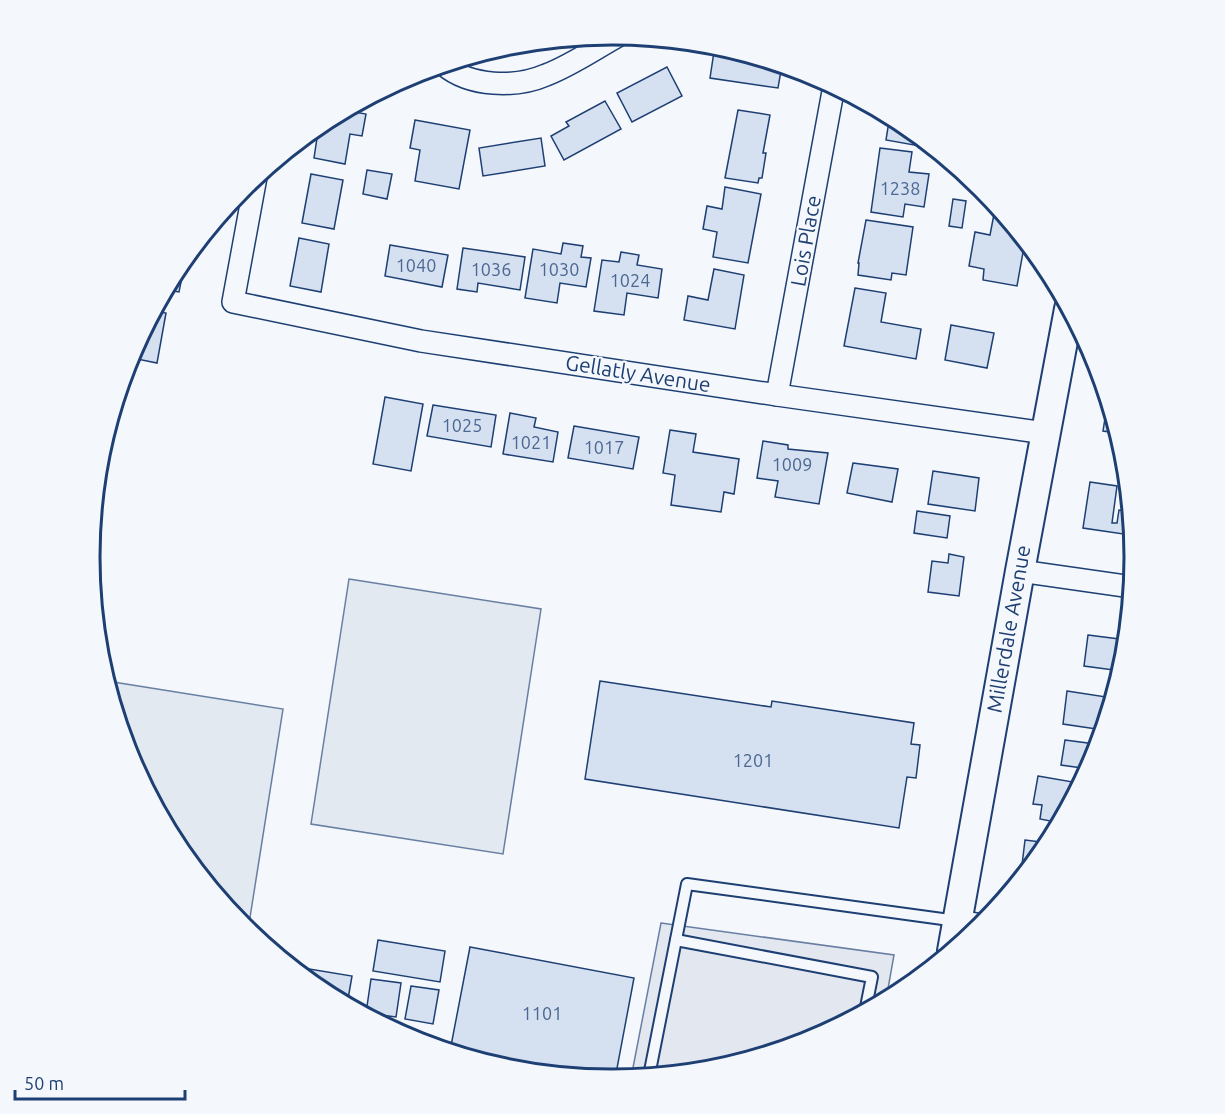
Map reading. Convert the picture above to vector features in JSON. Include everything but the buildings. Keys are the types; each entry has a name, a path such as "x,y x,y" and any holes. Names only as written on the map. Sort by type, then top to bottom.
{"street":[{"path":"453,70 469,79 496,83 520,81 545,76 601,45"},
{"name":"Lois Place","path":"777,396 832,95"},
{"name":"Gellatly Avenue","path":"253,192 233,302 422,341 777,396 1045,433"},
{"name":"Millerdale Avenue","path":"971,923 1020,571 1067,321"},
{"path":"1020,571 1123,586"}],"lane":[{"path":"651,1068 687,884 971,923"},
{"path":"676,940 872,977 867,1000"}],"shaded area":[{"path":"349,579 541,609 503,854 311,824"},
{"path":"116,682 283,709 250,919 206,869 169,813 139,753"},
{"path":"661,923 894,955 888,988 839,1016 808,1030 745,1052 679,1065 633,1068"}]}
